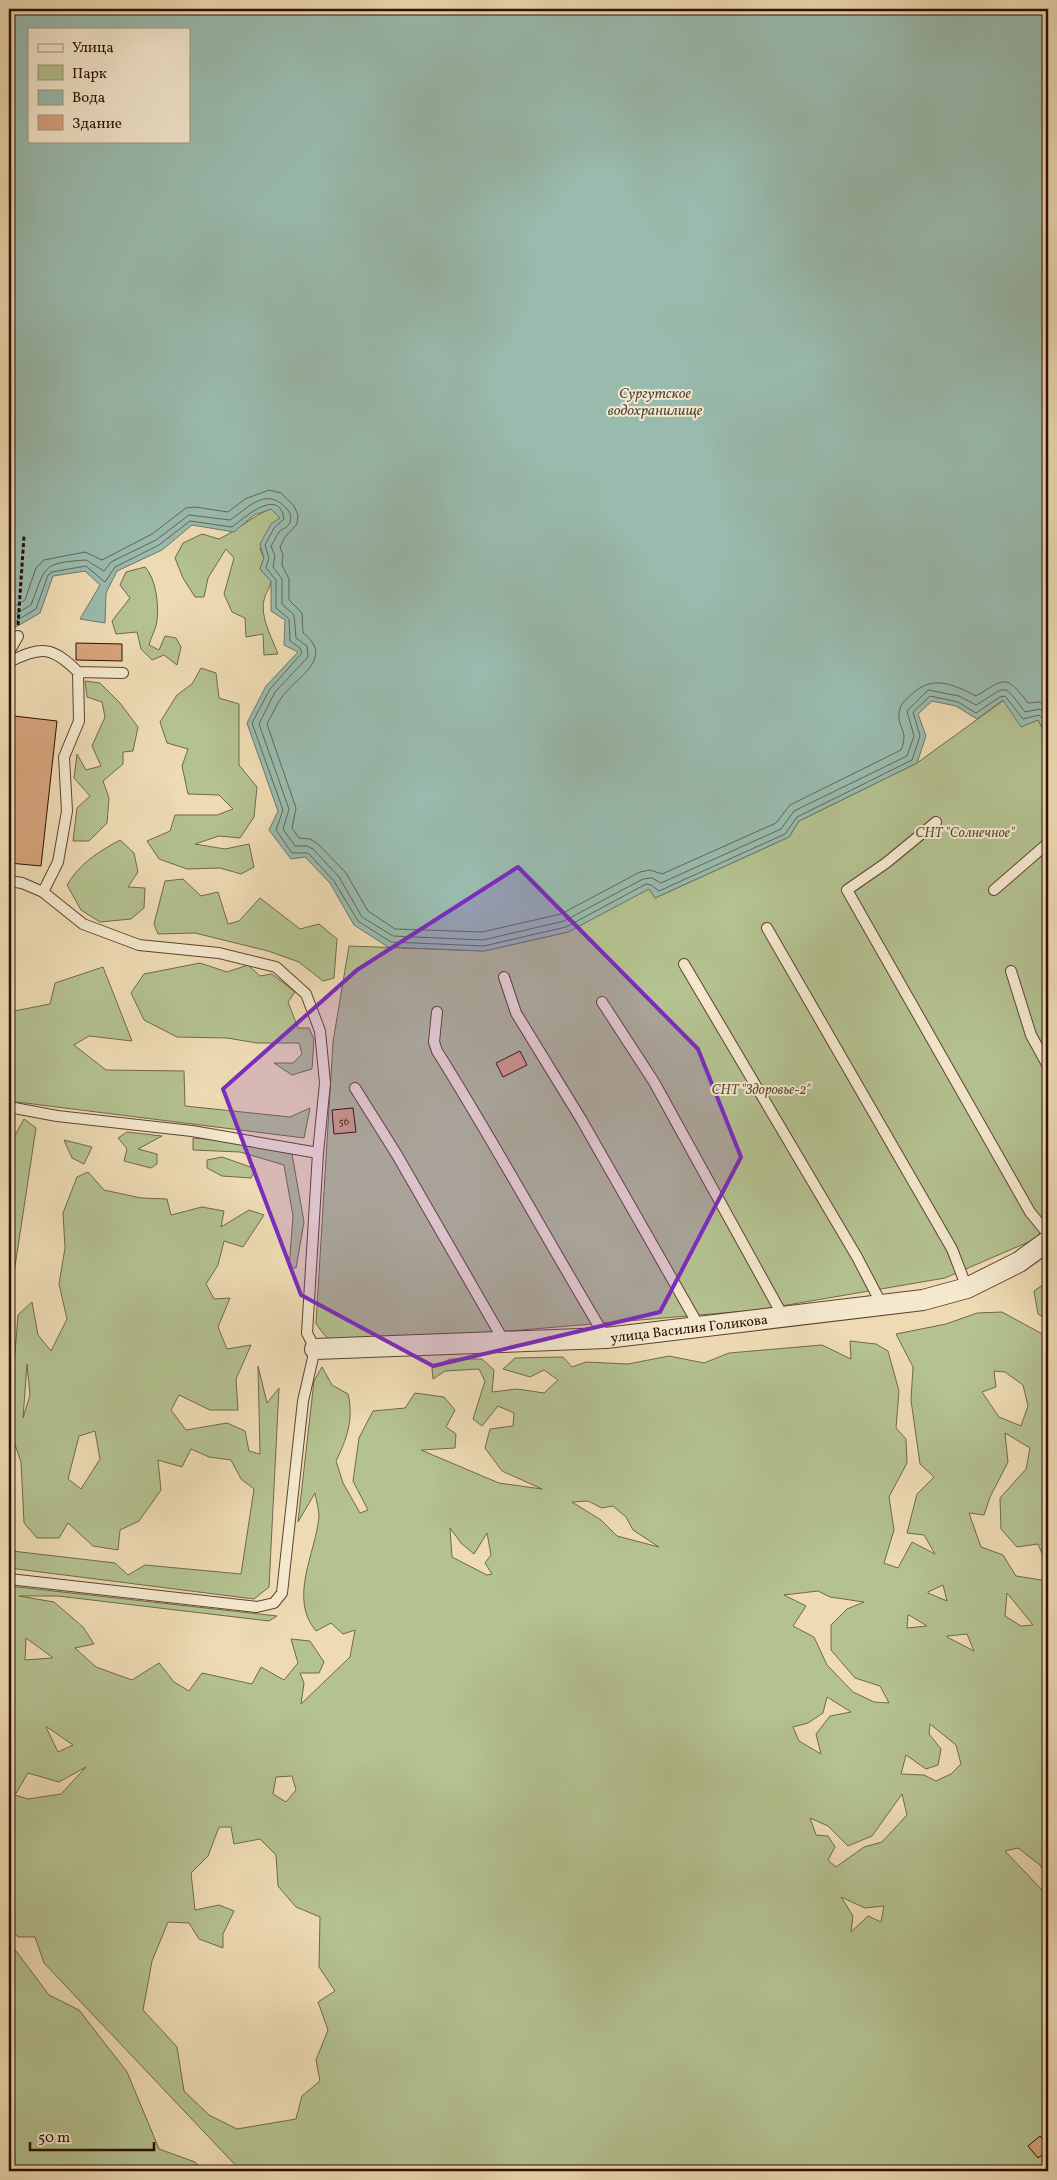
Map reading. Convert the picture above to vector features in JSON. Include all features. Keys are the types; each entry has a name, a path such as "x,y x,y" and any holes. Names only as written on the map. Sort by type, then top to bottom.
{"street":[{"name":"улица Василия Голикова","path":"315,1350 606,1338 923,1300 967,1288 1019,1262 1048,1241"}],"lane":[{"path":"9,652 18,636"},
{"path":"9,662 28,652 48,649 63,657 78,672 123,673"},
{"path":"43,892 58,862 67,811 64,757 79,721 78,672"},
{"path":"936,822 886,863 847,890 1030,1212 1048,1234"},
{"path":"994,890 1048,843"},
{"path":"9,881 22,883 43,892 83,924 139,945 219,953 276,967 306,994 320,1031 325,1083 318,1154 307,1333 315,1350 303,1401 282,1593 274,1603 257,1607 9,1579"},
{"path":"767,928 952,1250 967,1288"},
{"path":"684,964 857,1257 882,1305"},
{"path":"1011,971 1031,1035 1048,1066"},
{"path":"504,977 516,1014 581,1118 700,1328"},
{"path":"602,1002 654,1082 784,1318"},
{"path":"437,1012 434,1042 437,1051 489,1135 525,1201 606,1338"},
{"path":"355,1088 397,1155 505,1342"},
{"path":"9,1107 57,1116 192,1131 318,1154"}],"path":[{"path":"18,636 24,536"}],"highlighted area":[{"path":"518,867 698,1049 741,1157 660,1312 433,1366 301,1295 223,1089 357,970"}],"green space":[{"path":"271,509 280,518 260,549 264,558 260,569 271,581 263,607 267,627 278,654 264,655 263,634 246,637 245,618 232,612 224,594 234,558 226,549 208,578 204,597 195,597 183,578 175,558 183,543 202,534 219,539"},
{"path":"145,567 152,578 158,607 156,624 149,645 159,650 165,636 176,638 181,647 177,665 164,655 152,660 141,649 137,632 116,634 112,621 130,598 120,585 126,572"},
{"path":"201,668 216,673 219,698 239,704 239,765 257,787 254,817 240,838 219,836 195,844 225,849 249,844 254,867 241,874 220,868 187,869 159,859 147,841 170,831 175,815 217,815 233,809 219,795 188,794 182,766 188,749 167,743 160,722 177,695 192,684"},
{"path":"85,681 100,683 120,703 138,727 133,751 123,752 123,764 103,781 109,798 107,823 89,841 73,841 77,808 90,796 74,778 77,754 86,770 101,766 92,746 105,717 102,702 87,697"},
{"name":"СНТ \"Здоровье-2\"","path":"1004,700 1021,726 1038,720 1044,731 1048,728 1048,1225 1033,1240 945,1278 758,1310 367,1343 327,1338 316,1324 333,1042 349,946 484,951 568,932 649,888 655,898 789,837 799,821 917,763"},
{"path":"120,840 134,853 138,872 128,887 145,888 144,908 131,919 100,922 81,910 67,885 78,870 90,859"},
{"path":"183,879 201,896 218,892 228,924 239,921 260,898 300,929 319,924 337,939 334,978 323,981 299,962 268,951 195,933 158,934 154,924 165,881"},
{"path":"200,963 227,972 248,965 260,976 272,974 295,992 288,1002 298,1028 309,1028 314,1039 312,1069 292,1075 274,1063 293,1063 302,1054 299,1043 257,1043 227,1038 177,1037 144,1020 131,993 144,974"},
{"path":"103,967 132,1041 89,1036 74,1045 106,1070 184,1071 185,1106 290,1117 310,1108 304,1138 9,1101 9,1012 50,1004 55,983"},
{"path":"24,1119 36,1128 9,1306 9,1133 14,1137"},
{"path":"127,1132 162,1136 138,1149 157,1154 157,1164 151,1168 124,1161 127,1149 118,1138"},
{"path":"193,1138 242,1142 292,1154 304,1222 296,1268 289,1268 293,1216 284,1165 240,1152 193,1150"},
{"path":"64,1140 92,1147 84,1164 72,1158"},
{"path":"222,1157 256,1169 251,1178 222,1176 207,1168 207,1160"},
{"path":"88,1172 104,1190 141,1198 167,1199 171,1215 202,1207 224,1211 221,1227 249,1210 264,1215 243,1247 224,1241 218,1265 206,1284 214,1299 230,1298 218,1327 227,1349 251,1345 236,1379 238,1410 210,1410 179,1395 171,1410 186,1430 227,1423 245,1431 249,1451 260,1454 258,1366 267,1403 279,1388 269,1587 254,1599 9,1568 9,1505 12,1551 115,1563 128,1575 145,1565 241,1574 254,1489 241,1479 231,1460 209,1457 191,1449 182,1467 158,1460 161,1490 139,1521 120,1530 118,1550 93,1546 68,1523 59,1538 37,1538 24,1523 21,1462 9,1427 18,1315 32,1302 38,1335 51,1351 67,1319 59,1284 65,1248 63,1213 77,1177","holes":["27,1364 30,1395 23,1418","95,1431 100,1459 81,1489 68,1479 79,1436"]},
{"path":"1048,1281 1048,1320 1038,1314 1034,1291"},
{"path":"1002,1312 1048,1337 1048,1567 1038,1544 1017,1547 1001,1529 1000,1498 1026,1469 1030,1448 1005,1433 1008,1462 990,1497 984,1515 969,1513 981,1547 1003,1555 1016,1576 1048,1581 1048,1723 1045,1721 1048,1747 1042,1757 1048,1754 1048,1880 1040,1865 1018,1848 1005,1851 1042,1890 1048,1892 1048,2171 241,2171 44,1963 35,1937 18,1937 9,1928 9,1586 277,1616 269,1621 58,1596 19,1596 54,1602 83,1627 94,1644 75,1648 96,1667 132,1680 159,1663 174,1682 189,1691 202,1673 252,1684 261,1667 284,1680 298,1663 291,1639 310,1641 324,1662 319,1673 300,1673 304,1683 301,1704 350,1657 355,1630 343,1634 331,1623 316,1631 308,1618 304,1604 306,1575 319,1516 315,1493 298,1522 314,1381 322,1367 332,1385 348,1394 350,1420 336,1461 343,1483 360,1513 368,1510 353,1481 359,1438 373,1411 405,1408 415,1393 444,1397 455,1410 446,1427 456,1434 455,1448 421,1450 499,1483 542,1489 502,1471 485,1448 490,1429 513,1426 514,1413 498,1406 482,1426 473,1419 485,1381 479,1369 445,1371 433,1379 432,1368 450,1359 482,1359 494,1370 492,1392 517,1389 544,1393 558,1380 544,1370 530,1377 503,1369 515,1358 563,1357 572,1367 586,1362 628,1364 669,1356 704,1363 729,1353 822,1345 851,1359 850,1341 876,1344 888,1351 899,1391 896,1428 906,1439 907,1463 889,1497 894,1530 884,1563 898,1568 912,1542 935,1554 924,1535 907,1533 917,1494 934,1477 920,1464 911,1400 913,1367 896,1334 946,1324 977,1313","holes":["994,1371 1005,1372 1023,1385 1028,1406 1021,1426 999,1417 982,1392 996,1387","588,1501 602,1508 613,1506 626,1517 633,1530 659,1547 617,1536 601,1520 572,1502","450,1528 461,1543 474,1554 487,1533 491,1555 485,1563 492,1574 487,1575 452,1557","943,1585 947,1601 928,1593 928,1592","818,1591 830,1597 864,1602 847,1609 831,1625 831,1650 855,1678 880,1686 889,1703 874,1702 853,1692 827,1665 814,1637 793,1626 806,1606 784,1595","1007,1593 1033,1625 1021,1626 1005,1616","909,1615 927,1626 907,1628","967,1634 974,1651 947,1637 947,1636","26,1638 52,1657 25,1660","827,1697 851,1712 830,1716 816,1734 821,1754 799,1741 793,1727 808,1723 823,1713","930,1724 956,1745 961,1764 951,1774 936,1781 924,1775 901,1774 906,1755 926,1769 938,1765 941,1749 929,1734","47,1727 73,1745 58,1752","86,1767 61,1794 28,1799 15,1795 28,1773 59,1782","292,1776 296,1790 286,1802 273,1794 276,1777","902,1794 907,1815 882,1842 864,1847 836,1867 828,1860 835,1847 828,1836 816,1835 810,1818 828,1826 848,1846 872,1836","219,1827 231,1827 234,1844 260,1839 276,1855 278,1886 296,1907 320,1917 319,1967 335,1991 318,2002 328,2030 316,2060 320,2081 302,2096 296,2119 237,2129 209,2115 184,2091 177,2047 143,2010 152,1961 168,1922 189,1923 199,1939 223,1948 223,1934 234,1911 219,1905 195,1910 191,1873 208,1856","841,1897 865,1908 884,1906 881,1922 868,1916 851,1932 853,1916"]},
{"path":"9,1946 16,1951 49,1995 79,2010 127,2072 159,2149 195,2162 203,2171 9,2171"}],"water":[{"name":"Сургутское водохранилище","path":"9,9 1048,9 1048,728 1044,731 1038,720 1021,727 1003,700 977,719 956,706 932,701 918,714 926,736 917,763 799,821 789,837 655,898 649,889 568,932 484,951 388,947 354,925 330,883 305,857 291,859 269,830 278,811 247,723 266,686 298,652 284,645 285,620 271,611 271,581 260,569 264,558 260,544 271,524 280,518 271,509 254,515 234,532 192,525 162,550 117,571 106,593 105,623 80,619 100,585 85,571 53,576 40,613 9,631"}],"building":[{"path":"76,643 122,644 122,661 76,660"},
{"path":"14,716 57,721 41,866 9,863 9,764"},
{"path":"520,1051 527,1065 503,1077 496,1063"},
{"path":"353,1108 356,1132 334,1134 332,1110"},
{"path":"1040,2136 1048,2146 1048,2150 1038,2158 1028,2146"}],"park label":[{"name":"СНТ \"Солнечное\"","path":"965,832"}]}
